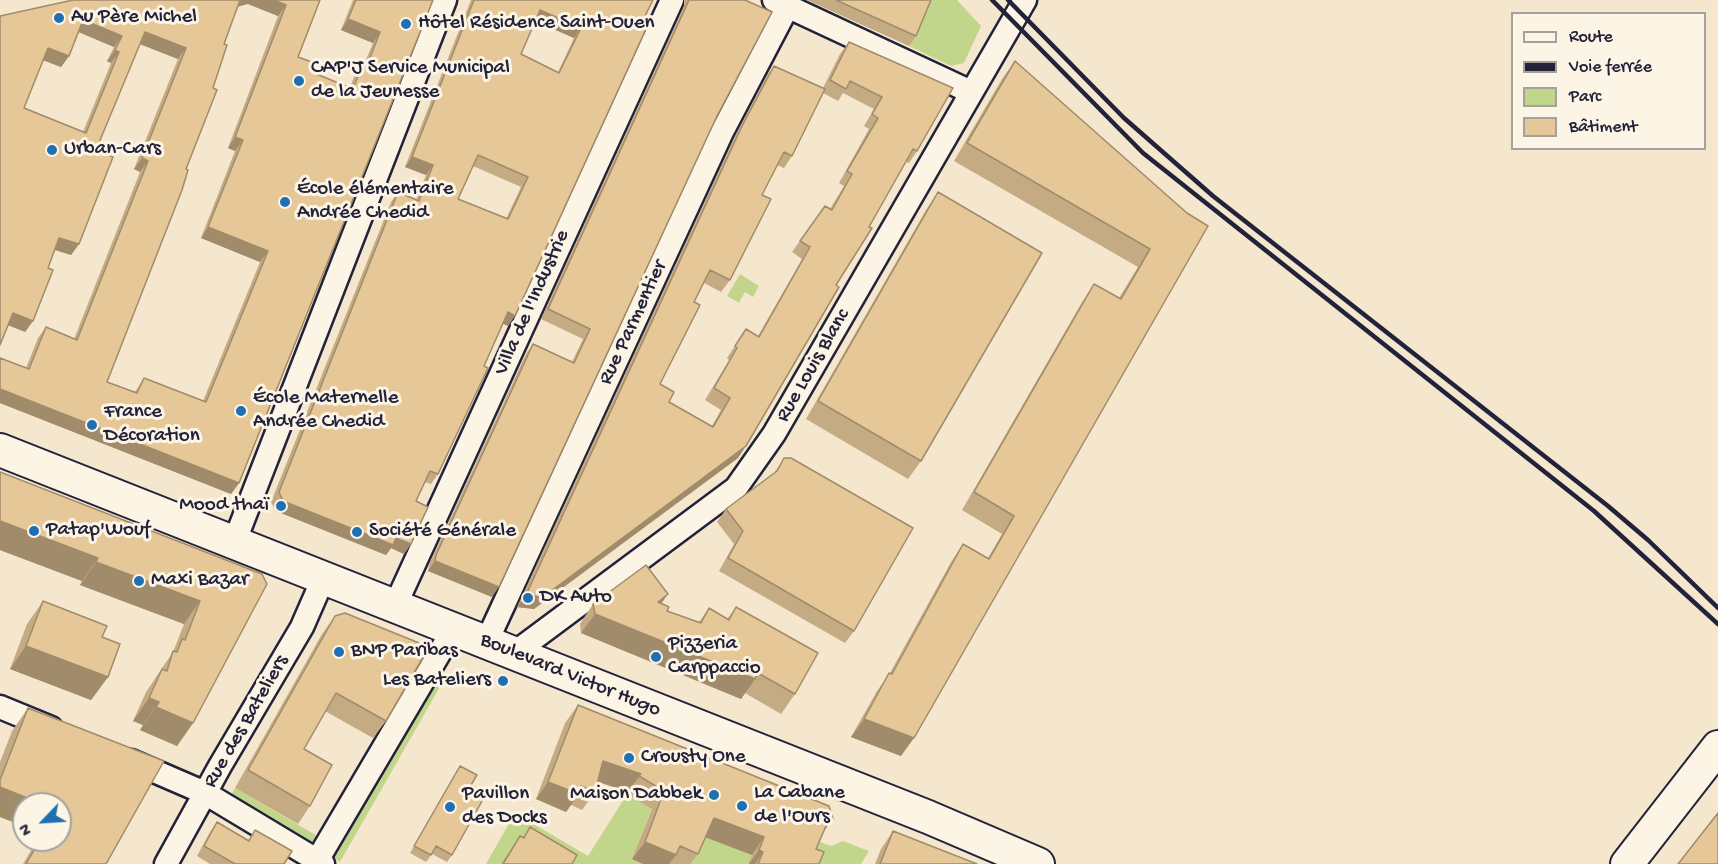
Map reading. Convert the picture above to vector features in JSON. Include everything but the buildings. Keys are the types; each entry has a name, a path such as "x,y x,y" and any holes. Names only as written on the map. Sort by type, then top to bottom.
{"main road":[{"name":"Boulevard Victor Hugo","path":"0,450 928,817 1038,864"},
{"path":"1626,862 1718,747"}],"street":[{"path":"234,543 445,0"},
{"name":"Villa de l'Industrie","path":"395,606 672,0"},
{"name":"Rue Louis Blanc","path":"499,648 736,488 774,434 1025,0"},
{"path":"781,3 971,92"},
{"name":"Rue Parmentier","path":"499,648 722,132 781,3"},
{"name":"Rue des Bateliers","path":"166,864 302,627 323,579"},
{"path":"111,753 206,793 318,863 453,630"},
{"path":"0,707 66,734"}],"green space":[{"path":"901,0 957,0 981,26 964,63 951,66 909,46 924,10"},
{"path":"740,274 759,286 753,297 745,292 739,303 727,296"},
{"path":"441,677 445,678 340,862 330,856 427,689 435,687"},
{"path":"235,788 319,837 313,846 230,797"},
{"path":"627,794 653,806 632,859 643,864 486,864 515,813 588,856"},
{"path":"695,833 752,855 748,864 689,864"},
{"path":"815,840 831,846 843,841 869,851 861,864 805,864"}],"railway":[{"path":"992,0 1143,153 1594,511 1718,624"},
{"path":"1008,0 1124,118 1213,196 1608,506 1648,540 1718,608"}],"place":[{"name":"Au Père Michel","path":"59,18"},
{"name":"Hôtel Résidence Saint-Ouen","path":"406,24"},
{"name":"CAP'J Service Municipal de la Jeunesse","path":"299,81"},
{"name":"Urban-Cars","path":"52,150"},
{"name":"École élémentaire Andrée Chedid","path":"285,202"},
{"name":"École Maternelle Andrée Chedid","path":"241,411"},
{"name":"France Décoration","path":"92,425"},
{"name":"Mood thaï","path":"281,506"},
{"name":"Patap'Wouf","path":"34,531"},
{"name":"Société Générale","path":"357,532"},
{"name":"Maxi Bazar","path":"139,581"},
{"name":"DK Auto","path":"528,598"},
{"name":"BNP Paribas","path":"339,652"},
{"name":"Pizzeria Carppaccio","path":"656,657"},
{"name":"Les Bateliers","path":"503,681"},
{"name":"Crousty One","path":"629,758"},
{"name":"Maison Dabbek","path":"714,795"},
{"name":"La Cabane de l'Ours","path":"742,806"},
{"name":"Pavillon des Docks","path":"450,807"}]}
